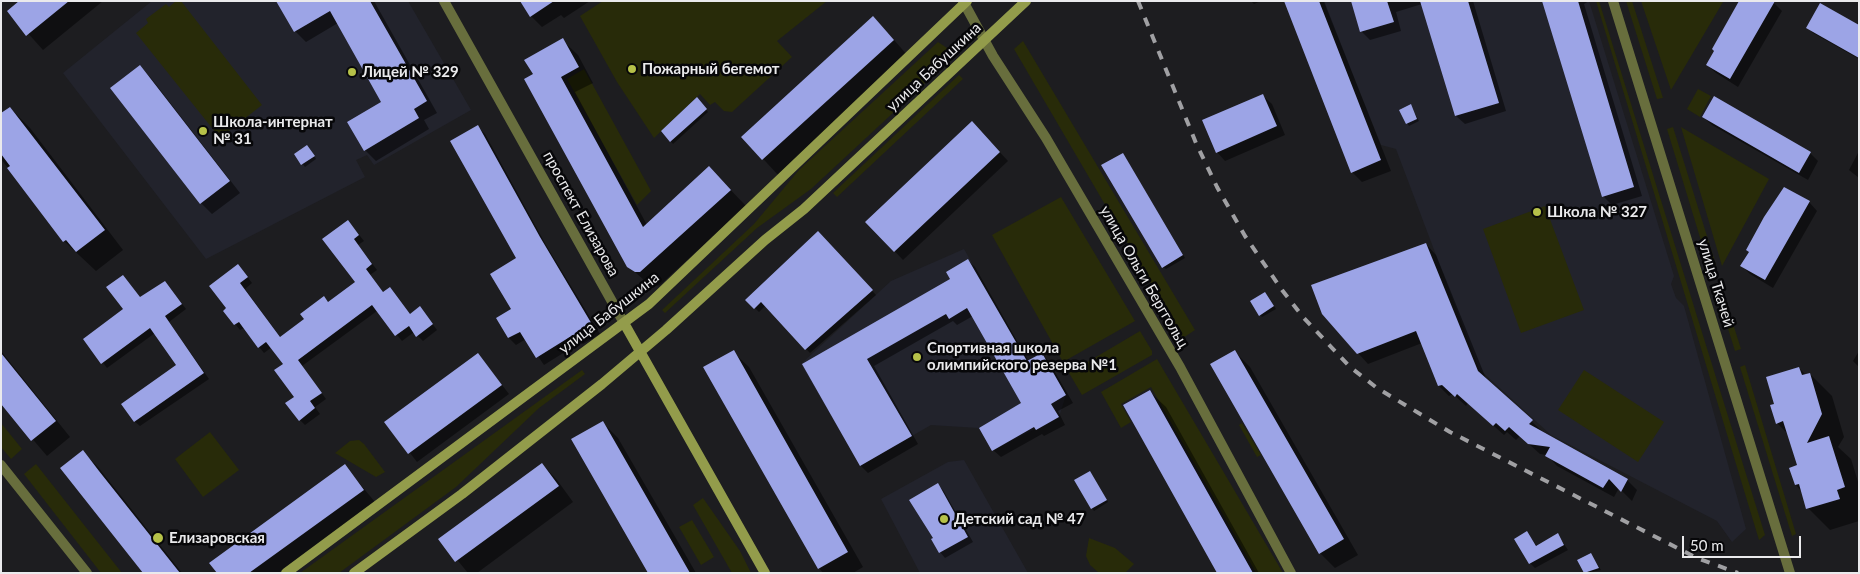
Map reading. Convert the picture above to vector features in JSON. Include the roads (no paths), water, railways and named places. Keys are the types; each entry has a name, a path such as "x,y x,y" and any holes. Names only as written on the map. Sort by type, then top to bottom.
{"street":[{"name":"улица Бабушкина","path":"354,573 462,494 640,352 765,240 804,209 1026,1"},
{"name":"улица Ткачей","path":"1613,1 1790,573"},
{"name":"проспект Елизарова","path":"446,2 640,352 766,573"},
{"name":"улица Бабушкина","path":"286,573 649,304 965,2"},
{"name":"улица Ольги Берггольц","path":"965,2 984,40 1046,138 1180,367 1291,573"},
{"path":"1,465 87,573"}],"railway":[{"path":"1138,1 1196,143 1217,187 1245,236 1303,317 1350,367 1377,388 1450,432 1697,558 1738,573"}],"place":[{"name":"Пожарный бегемот","path":"632,69"},
{"name":"Лицей № 329","path":"352,72"},
{"name":"Школа-интернат № 31","path":"203,131"},
{"name":"Школа № 327","path":"1537,212"},
{"name":"Спортивная школа олимпийского резерва №1","path":"917,357"},
{"name":"Детский сад № 47","path":"944,519"},
{"name":"Елизаровская","path":"158,538"}]}
